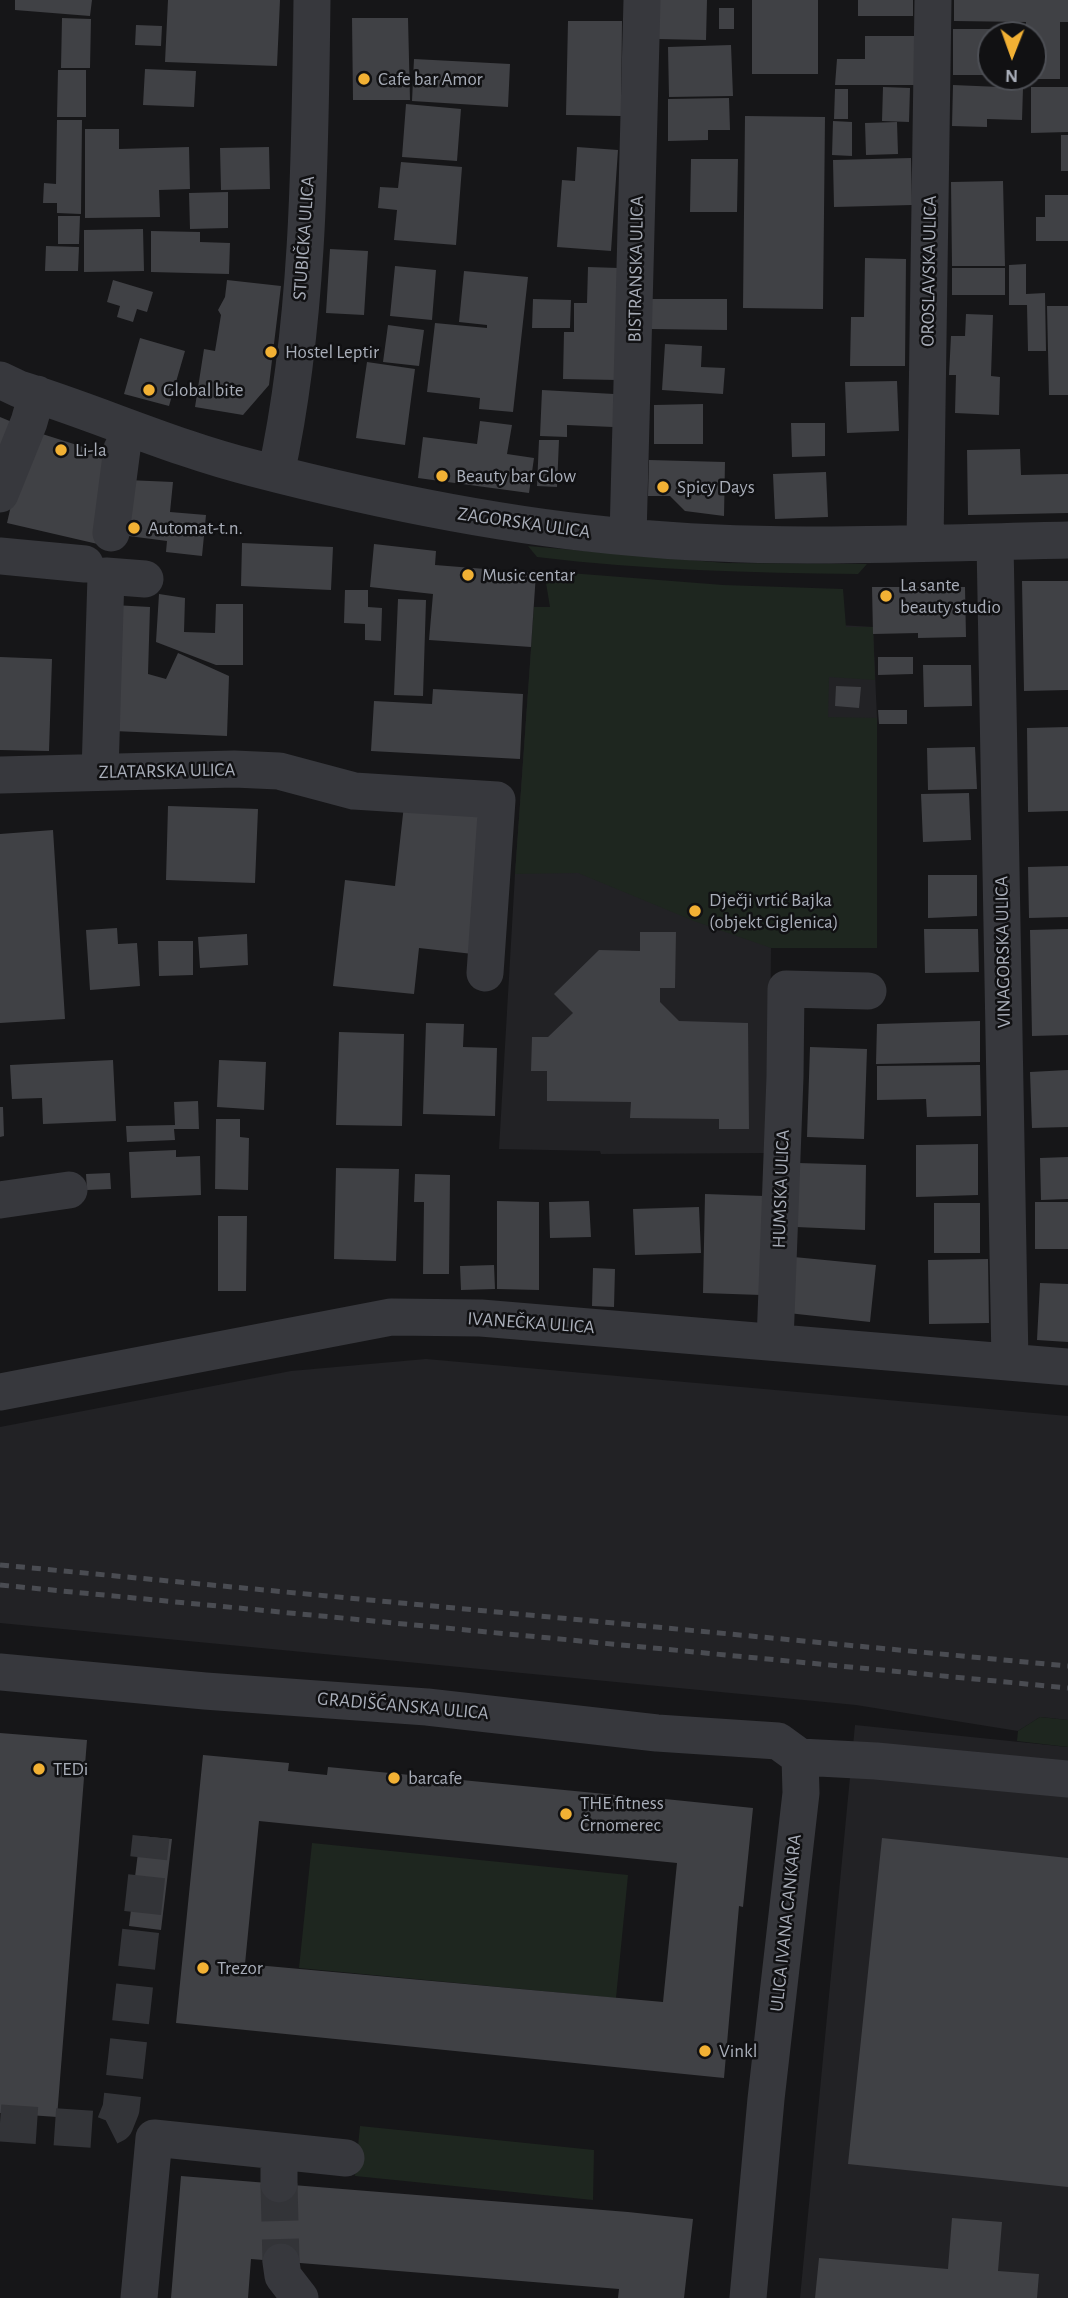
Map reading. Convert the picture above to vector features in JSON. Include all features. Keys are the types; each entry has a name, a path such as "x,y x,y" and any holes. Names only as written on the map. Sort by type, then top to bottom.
{"street":[{"name":"STUBIČKA ULICA","path":"276,474 283,442 299,309 309,162 312,0"},
{"name":"BISTRANSKA ULICA","path":"628,537 642,0"},
{"name":"OROSLAVSKA ULICA","path":"925,542 933,0"},
{"name":"ZAGORSKA ULICA","path":"0,380 231,462 482,518 628,537 776,544 1068,540"},
{"path":"0,494 29,422 37,394"},
{"path":"111,533 122,449"},
{"name":"VINAGORSKA ULICA","path":"995,542 1010,1362"},
{"path":"0,556 85,564"},
{"path":"100,772 106,576 145,579"},
{"name":"ZLATARSKA ULICA","path":"0,775 223,769 279,771 354,791 497,800 485,973"},
{"name":"HUMSKA ULICA","path":"775,1342 786,989 868,991"},
{"path":"0,1200 69,1190"},
{"name":"IVANEČKA ULICA","path":"0,1392 391,1317 481,1318 1068,1367"},
{"name":"GRADIŠĆANSKA ULICA","path":"0,1672 205,1691 428,1707 657,1733 778,1741 800,1757"},
{"path":"800,1757 876,1760 1068,1779"},
{"name":"ULICA IVANA CANKARA","path":"748,2298 766,2099 801,1793 800,1757"},
{"path":"139,2298 154,2138 279,2168 346,2158"},
{"path":"281,2262 282,2276 300,2298"}],"shaded area":[{"path":"528,546 725,563 867,564 858,574 698,570 537,557"},
{"name":"Dječji vrtić Bajka (objekt Ciglenica)","path":"544,571 723,585 843,589 846,627 873,627 875,680 829,677 828,717 877,718 877,948 771,948 694,921 578,873 515,874 534,607 550,607"},
{"name":"Dječji vrtić Bajka (objekt Ciglenica)","path":"534,607 873,627 877,718 877,948 771,948 769,1153 601,1154 600,1151 499,1149"},
{"path":"426,1359 1068,1416 1068,1720 1040,1717 1018,1731 856,1705 0,1623 0,1427 291,1371"},
{"path":"1040,1717 1068,1720 1068,1747 1017,1741 1018,1731"},
{"path":"855,1725 1068,1747 1068,2298 800,2298"},
{"path":"312,1843 628,1875 616,1998 299,1968"},
{"path":"360,2126 594,2150 593,2200 355,2176"}],"building":[{"path":"15,0 92,0 90,16 15,10"},
{"path":"168,0 280,0 277,66 165,62"},
{"path":"658,0 707,0 706,40 657,39"},
{"path":"752,0 818,0 818,74 752,74"},
{"path":"858,0 913,0 913,16 858,16"},
{"path":"954,0 1068,0 1068,22 1060,22 1060,79 1047,79 1047,21 954,21"},
{"path":"719,8 734,8 734,29 719,29"},
{"path":"62,18 91,19 90,68 61,68"},
{"path":"352,18 408,18 410,100 353,100"},
{"path":"568,21 622,21 621,116 566,115"},
{"path":"136,25 162,26 161,46 135,45"},
{"path":"953,29 977,29 977,75 953,75"},
{"path":"865,36 916,36 916,85 835,85 837,59 865,59"},
{"path":"731,45 733,96 669,97 668,47"},
{"path":"414,59 510,64 508,107 412,101"},
{"path":"145,69 196,71 194,107 143,105"},
{"path":"58,70 86,70 86,117 57,117"},
{"path":"953,85 977,86 977,91 1023,91 1022,120 987,119 987,127 952,126"},
{"path":"883,87 910,88 909,122 882,121"},
{"path":"1047,87 1068,87 1068,132 1031,133 1031,91 1047,91"},
{"path":"835,89 848,89 848,119 834,119"},
{"path":"729,98 730,130 708,130 708,140 668,141 668,99"},
{"path":"406,104 461,109 457,161 402,157"},
{"path":"745,116 825,117 823,309 743,308"},
{"path":"57,120 82,120 81,214 57,213 57,203 43,203 44,183 56,184"},
{"path":"833,121 852,122 852,156 832,155"},
{"path":"897,122 898,154 866,155 865,123"},
{"path":"85,129 119,129 119,149 189,147 190,189 159,190 160,217 85,218"},
{"path":"1061,135 1068,135 1068,171 1061,171"},
{"path":"269,147 270,189 221,190 220,148"},
{"path":"577,147 618,150 611,251 557,247 562,180 575,181"},
{"path":"911,158 912,205 834,207 833,160"},
{"path":"691,159 738,159 737,212 690,212"},
{"path":"401,162 462,167 456,245 394,240 397,210 378,208 380,187 398,188"},
{"path":"1003,181 1005,266 952,266 951,182"},
{"path":"228,192 228,228 190,229 189,193"},
{"path":"1045,195 1068,195 1068,241 1036,241 1036,217 1045,217"},
{"path":"58,216 80,216 79,244 58,244"},
{"path":"143,229 144,271 84,272 84,230"},
{"path":"151,231 200,232 200,242 230,243 229,274 151,272"},
{"path":"46,246 79,247 78,271 45,271"},
{"path":"330,249 368,251 364,315 326,313"},
{"path":"865,258 906,259 905,366 850,366 851,317 864,317"},
{"path":"1026,264 1026,294 1045,293 1046,351 1028,351 1027,305 1009,305 1009,265"},
{"path":"395,266 436,270 432,320 390,316"},
{"path":"588,267 619,268 617,380 563,379 564,332 574,332 574,303 587,303"},
{"path":"952,268 1005,268 1005,295 952,295"},
{"path":"464,271 528,277 513,412 479,409 480,398 427,392 435,323 487,328 487,325 459,322"},
{"path":"113,280 153,292 147,312 137,309 133,322 117,317 120,306 107,302"},
{"path":"227,280 281,286 269,385 243,415 195,407 204,349 215,351 221,315 218,310 225,297"},
{"path":"533,299 571,300 570,328 532,328"},
{"path":"651,299 727,299 727,330 651,329"},
{"path":"1047,306 1068,306 1068,395 1049,395"},
{"path":"966,314 993,315 991,376 1000,377 999,415 955,413 956,375 949,375 951,336 965,336"},
{"path":"388,325 424,330 419,366 383,362"},
{"path":"140,338 185,351 169,406 124,394"},
{"path":"665,344 702,346 701,367 725,368 723,394 662,390"},
{"path":"367,362 415,369 405,445 356,438"},
{"path":"897,381 899,431 847,433 845,382"},
{"path":"542,390 614,394 613,427 567,425 567,437 540,436"},
{"path":"703,404 703,444 654,444 654,405"},
{"path":"0,417 36,432 118,458 102,545 7,523 12,501 0,496"},
{"path":"480,421 512,425 507,454 534,458 529,493 418,478 423,437 477,444"},
{"path":"791,423 825,423 825,456 792,457"},
{"path":"539,440 559,440 557,487 537,486"},
{"path":"1020,449 1021,475 1068,474 1068,513 968,515 967,450"},
{"path":"649,460 725,462 724,516 685,511 670,496 648,496"},
{"path":"826,472 828,517 775,519 773,474"},
{"path":"127,480 173,482 170,512 206,515 202,556 166,552 167,541 121,535"},
{"path":"242,543 333,547 331,590 241,586"},
{"path":"374,544 436,551 435,565 536,573 531,647 429,640 433,594 370,587"},
{"path":"1022,581 1068,581 1068,690 1024,691"},
{"path":"872,587 965,587 966,637 918,638 918,633 873,634"},
{"path":"345,590 368,590 368,607 382,608 381,641 365,640 365,624 344,623"},
{"path":"159,594 185,598 184,632 215,633 216,604 243,604 243,665 216,665 156,642"},
{"path":"398,599 426,600 423,696 394,695"},
{"path":"113,605 150,607 148,674 166,679 178,653 229,676 227,736 91,730"},
{"path":"0,657 52,659 49,751 0,750"},
{"path":"878,657 913,657 913,674 878,675"},
{"path":"923,665 971,665 972,706 924,707"},
{"path":"836,686 861,687 859,708 835,706"},
{"path":"433,689 523,694 520,759 371,751 374,701 432,704"},
{"path":"878,710 907,710 907,724 879,724"},
{"path":"1068,727 1068,811 1028,812 1027,728"},
{"path":"975,747 977,789 928,790 927,748"},
{"path":"969,793 971,840 923,842 921,794"},
{"path":"404,805 488,814 473,954 419,948 414,994 333,986 345,880 395,886"},
{"path":"168,806 258,809 255,883 166,880"},
{"path":"53,830 65,1019 0,1023 0,834"},
{"path":"1068,866 1068,917 1029,918 1028,867"},
{"path":"928,875 977,875 977,916 928,918"},
{"path":"117,928 118,944 137,943 140,986 90,990 86,930"},
{"path":"924,929 978,929 979,972 925,973"},
{"path":"1068,929 1068,1035 1032,1036 1030,930"},
{"path":"640,932 676,932 675,988 660,988 660,1002 679,1021 748,1023 749,1129 719,1129 719,1119 630,1118 631,1102 547,1101 547,1071 531,1071 532,1037 548,1037 573,1013 554,994 599,950 640,951"},
{"path":"247,934 248,965 200,968 198,937"},
{"path":"158,941 193,941 193,975 159,976"},
{"path":"980,1021 980,1062 876,1064 877,1024"},
{"path":"426,1023 464,1024 463,1047 497,1048 495,1116 423,1114"},
{"path":"339,1032 404,1034 402,1126 336,1125"},
{"path":"810,1047 867,1049 864,1139 807,1137"},
{"path":"113,1060 116,1121 43,1124 42,1098 12,1099 10,1065"},
{"path":"219,1060 266,1062 264,1110 217,1107"},
{"path":"980,1065 981,1116 927,1117 926,1099 877,1100 877,1066"},
{"path":"1068,1070 1068,1127 1032,1128 1030,1072"},
{"path":"198,1101 199,1129 174,1129 175,1140 127,1142 126,1126 175,1125 174,1102"},
{"path":"0,1107 3,1107 4,1136 0,1137"},
{"path":"216,1119 240,1119 240,1137 249,1138 248,1190 215,1189"},
{"path":"978,1144 978,1195 916,1197 916,1145"},
{"path":"176,1150 176,1157 200,1156 201,1195 131,1198 129,1152"},
{"path":"1068,1157 1068,1199 1041,1200 1040,1158"},
{"path":"798,1163 866,1165 865,1230 796,1227"},
{"path":"336,1168 399,1169 396,1261 334,1259"},
{"path":"110,1173 111,1189 87,1190 86,1174"},
{"path":"415,1174 450,1175 449,1274 423,1274 424,1202 414,1202"},
{"path":"705,1194 764,1196 761,1295 703,1293"},
{"path":"497,1201 539,1202 539,1290 497,1289"},
{"path":"589,1201 591,1237 550,1238 549,1202"},
{"path":"1035,1202 1068,1202 1068,1249 1035,1249"},
{"path":"934,1203 980,1203 980,1253 934,1253"},
{"path":"699,1207 701,1253 635,1255 633,1209"},
{"path":"218,1216 247,1216 246,1291 218,1291"},
{"path":"794,1257 876,1265 870,1322 788,1313"},
{"path":"988,1259 989,1323 929,1324 928,1260"},
{"path":"494,1265 495,1289 461,1290 460,1266"},
{"path":"593,1268 615,1269 614,1307 592,1306"},
{"path":"1040,1283 1068,1284 1068,1342 1037,1340"},
{"path":"0,1733 87,1740 57,2117 0,2113"},
{"path":"203,1755 289,1763 288,1771 327,1775 328,1767 626,1796 625,1805 664,1809 665,1799 753,1808 743,1907 739,1906 724,2078 176,2023","holes":["259,1821 677,1863 663,2002 245,1964"]},
{"path":"140,1836 172,1839 161,1930 129,1926"},
{"path":"882,1838 1068,1858 1068,2187 848,2164"},
{"path":"181,2176 693,2219 684,2298 618,2298 619,2289 251,2259 248,2298 171,2298"},
{"path":"952,2218 1002,2222 998,2271 1039,2274 1037,2298 815,2298 819,2258 948,2269"}],"tunnel":[{"path":"0,2123 103,2130 115,2124 121,2109 151,1837"},
{"path":"279,2184 281,2262"}],"railway":[{"path":"0,1565 1068,1666"},
{"path":"0,1585 1068,1688"}],"place":[{"name":"Cafe bar Amor","path":"364,79"},
{"name":"Hostel Leptir","path":"271,352"},
{"name":"Global bite","path":"149,390"},
{"name":"Li-la","path":"61,450"},
{"name":"Beauty bar Glow","path":"442,476"},
{"name":"Spicy Days","path":"663,487"},
{"name":"Automat-t.n.","path":"134,528"},
{"name":"Music centar","path":"468,575"},
{"name":"La sante beauty studio","path":"886,596"},
{"name":"Dječji vrtić Bajka (objekt Ciglenica)","path":"695,911"},
{"name":"TEDi","path":"39,1769"},
{"name":"barcafe","path":"394,1778"},
{"name":"THE fitness Črnomerec","path":"566,1814"},
{"name":"Trezor","path":"203,1968"},
{"name":"Vinkl","path":"705,2051"}]}
